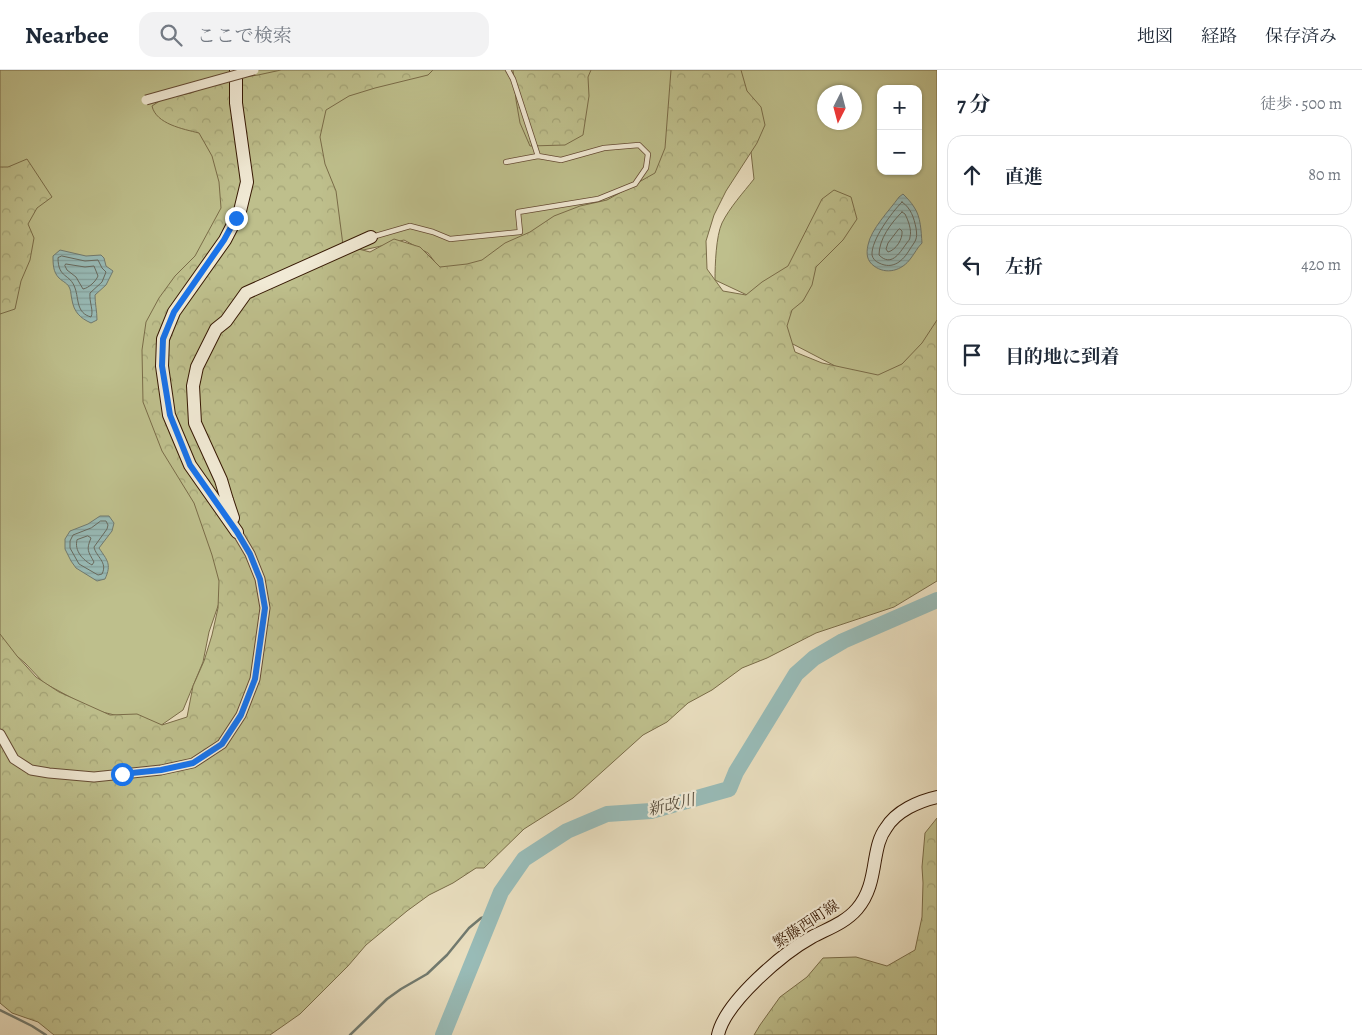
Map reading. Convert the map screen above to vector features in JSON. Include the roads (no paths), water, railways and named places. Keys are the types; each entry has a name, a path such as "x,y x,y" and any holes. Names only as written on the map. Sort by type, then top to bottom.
{"street":[{"path":"0,734 14,760 31,770 94,776 161,770 193,763 222,744 241,715 255,679 265,608 260,579 250,554 237,532 190,465 170,415 162,366 163,339 174,312 224,240 240,211 247,182 236,103 236,70"},
{"path":"146,100 254,70"},
{"path":"237,532 221,480 195,423 193,386 197,368 216,329 226,321 246,293 371,237"},
{"name":"繁藤西町線","path":"718,1035 738,999 758,978 790,951 810,938 842,922 856,910 867,896 879,842 886,827 911,806 937,796"}],"lane":[{"path":"508,70 514,78 538,156"},
{"path":"371,237 410,226 450,239 520,232 518,212 598,198 635,184 646,168 648,154 639,145 604,148 561,160 538,156 506,162"}],"water":[{"path":"903,194 913,205 918,215 922,243 911,258 899,269 889,271 879,269 868,260 868,245 876,226"},
{"path":"60,250 86,256 101,255 106,266 113,271 106,285 95,295 97,320 91,323 81,317 76,311 69,287 56,273 53,265 53,256"},
{"path":"100,516 109,516 114,523 112,531 99,548 108,562 107,574 105,579 97,581 76,568 65,549 65,539 70,531 88,524"}],"waterway":[{"name":"新改川","path":"443,1035 501,892 524,859 567,831 607,814 651,811 729,789 736,772 796,674 814,658 843,641 937,600"},
{"path":"350,1035 387,999 427,974 447,955 469,928 481,918 492,915"},
{"path":"0,1010 46,1035"}]}
